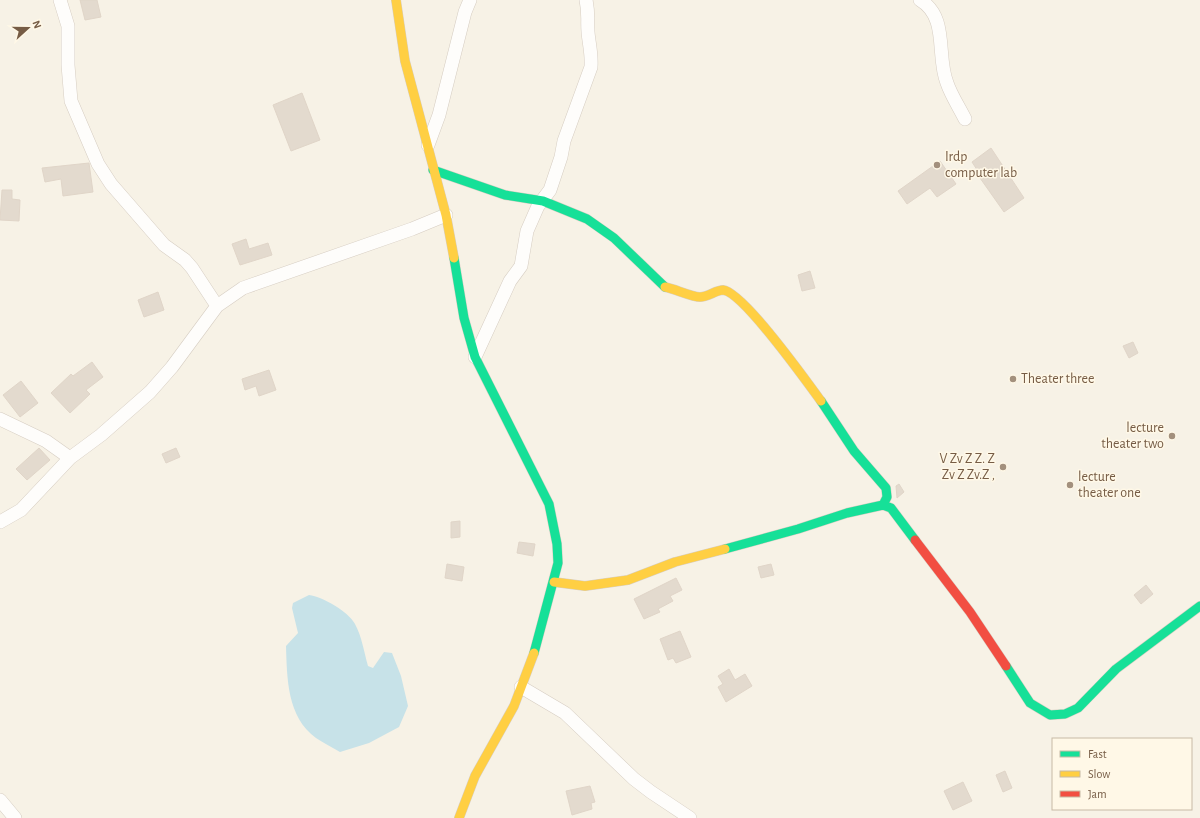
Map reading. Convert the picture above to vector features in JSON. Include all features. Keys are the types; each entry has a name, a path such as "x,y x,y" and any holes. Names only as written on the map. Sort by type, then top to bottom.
{"street":[{"path":"60,0 68,26 68,65 71,101 98,164 111,184 164,245 186,260 217,306"},
{"path":"396,0 405,60 446,215 464,318 475,357 549,504 558,544 558,563 554,582 533,658 514,706 475,776 459,818"},
{"path":"428,145 439,115 465,12 470,0"},
{"path":"475,357 510,280 521,266 527,231 538,206 550,190 561,157 564,141 591,67 592,55 588,30 589,14 586,0"},
{"path":"920,0 933,11 938,23 946,82 965,119"},
{"path":"434,170 505,195 542,201 570,211 602,229 663,287 701,297 723,290 730,293 743,303 782,350 828,410 854,451 880,479 886,488 887,497 883,505"},
{"path":"0,522 21,510 70,458 101,434 150,392 175,363 217,306 243,288 412,229 446,215"},
{"path":"0,419 46,441 70,458"},
{"path":"554,582 585,586 628,580 675,562 798,529 847,513 883,505 891,508 921,544 970,612 1030,703 1044,714 1054,716 1064,715 1082,706 1104,680 1200,606"},
{"path":"521,687 565,713 634,779 690,818"},
{"path":"0,800 15,818"}],"water":[{"path":"309,595 315,596 335,605 352,619 363,645 368,666 373,668 384,652 392,653 401,676 408,706 399,727 369,743 340,752 316,738 306,729 299,719 290,696 286,646 298,633 292,608 293,603"}],"building":[{"path":"80,0 97,0 101,17 85,20"},
{"path":"302,93 320,140 291,151 273,105"},
{"path":"991,148 1024,198 1004,212 980,178 981,176 972,162"},
{"path":"940,161 956,184 937,197 930,188 907,204 898,191"},
{"path":"89,163 93,192 63,196 61,179 45,182 42,168"},
{"path":"2,190 12,190 12,199 20,200 19,221 0,220"},
{"path":"246,239 249,249 268,243 272,255 240,265 232,244"},
{"path":"810,271 815,288 802,291 798,275"},
{"path":"158,292 164,310 144,317 138,300"},
{"path":"1133,342 1138,353 1129,358 1123,346"},
{"path":"92,362 103,377 86,390 90,394 70,413 51,393 71,374 73,376"},
{"path":"269,370 276,390 259,396 256,386 245,390 242,379"},
{"path":"21,381 38,403 20,417 3,395"},
{"path":"39,448 50,460 27,480 16,469"},
{"path":"176,448 180,457 166,463 162,454"},
{"path":"899,484 904,492 897,498 896,486"},
{"path":"460,521 460,537 451,538 451,522"},
{"path":"519,542 535,544 533,556 517,553"},
{"path":"447,564 464,567 462,581 445,578"},
{"path":"771,564 774,575 761,578 758,567"},
{"path":"676,578 682,590 670,596 673,601 658,609 660,612 644,619 634,599"},
{"path":"1146,585 1153,594 1141,604 1134,595"},
{"path":"680,631 691,657 676,663 673,658 668,660 660,639"},
{"path":"729,669 735,680 745,674 752,686 726,702 718,687 723,684 718,676"},
{"path":"1005,771 1012,788 1003,792 996,775"},
{"path":"963,782 972,801 953,810 944,791"},
{"path":"590,786 595,802 591,803 592,809 572,815 566,791"}],"traffic: fast":[{"path":"433,170 505,195 543,201 587,219 614,238 665,287"},
{"path":"454,258 464,318 475,357 549,504 557,544 558,563 534,653"},
{"path":"821,401 854,451 886,488 887,497 883,505"},
{"path":"725,549 798,529 847,513 883,505 891,508 915,540"},
{"path":"1006,666 1030,703 1050,715 1065,714 1078,708 1116,669 1200,606"}],"traffic: slow":[{"path":"396,0 405,61 446,215 454,258"},
{"path":"665,287 697,297 703,297 723,290 732,295 759,321 821,401"},
{"path":"554,582 585,586 628,580 675,562 725,549"},
{"path":"459,818 475,776 514,706 534,653"}],"traffic: jam":[{"path":"915,540 970,612 1006,666"}],"place":[{"name":"Irdp computer lab","path":"937,165"},
{"name":"Theater three","path":"1013,379"},
{"name":"lecture theater two","path":"1172,436"},
{"name":"V Zv Z Z. Z Zv Z Zv.Z ,","path":"1003,467"},
{"name":"lecture theater one","path":"1070,485"}]}
